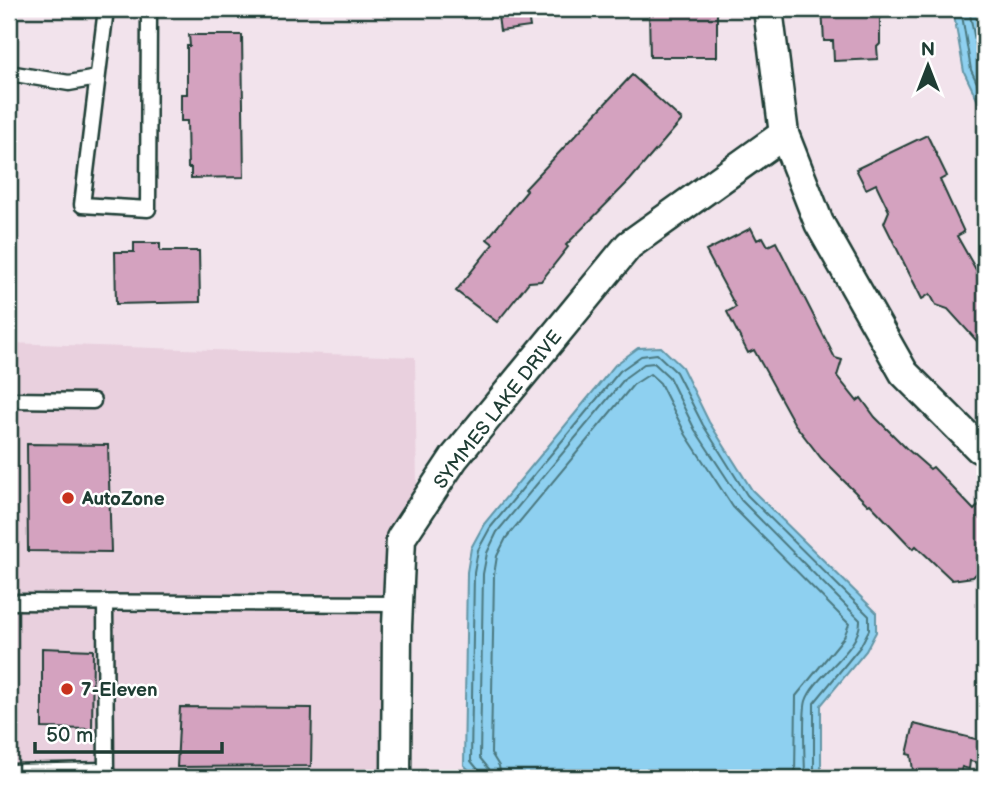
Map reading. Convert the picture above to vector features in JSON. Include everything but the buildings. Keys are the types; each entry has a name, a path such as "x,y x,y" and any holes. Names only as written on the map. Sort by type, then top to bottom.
{"street":[{"path":"768,9 784,134 819,223 904,373 985,451"},
{"name":"SYMMES LAKE DRIVE","path":"396,778 401,537 454,458 629,245 784,134"}],"lane":[{"path":"106,9 82,205 148,209 149,9"},
{"path":"9,73 69,83 97,78"},
{"path":"9,400 93,401"},
{"path":"9,602 398,604"},
{"path":"9,772 106,774 105,603"}],"shaded area":[{"path":"9,343 415,357 417,488 390,529 384,778 9,778"}],"water":[{"path":"953,9 985,9 985,116 964,72"},
{"path":"661,347 682,367 709,422 752,490 876,612 876,632 866,651 821,705 821,778 475,776 464,765 467,572 471,548 484,524 615,365 638,348"}],"place":[{"name":"AutoZone","path":"68,498"},
{"name":"7-Eleven","path":"67,689"}]}
